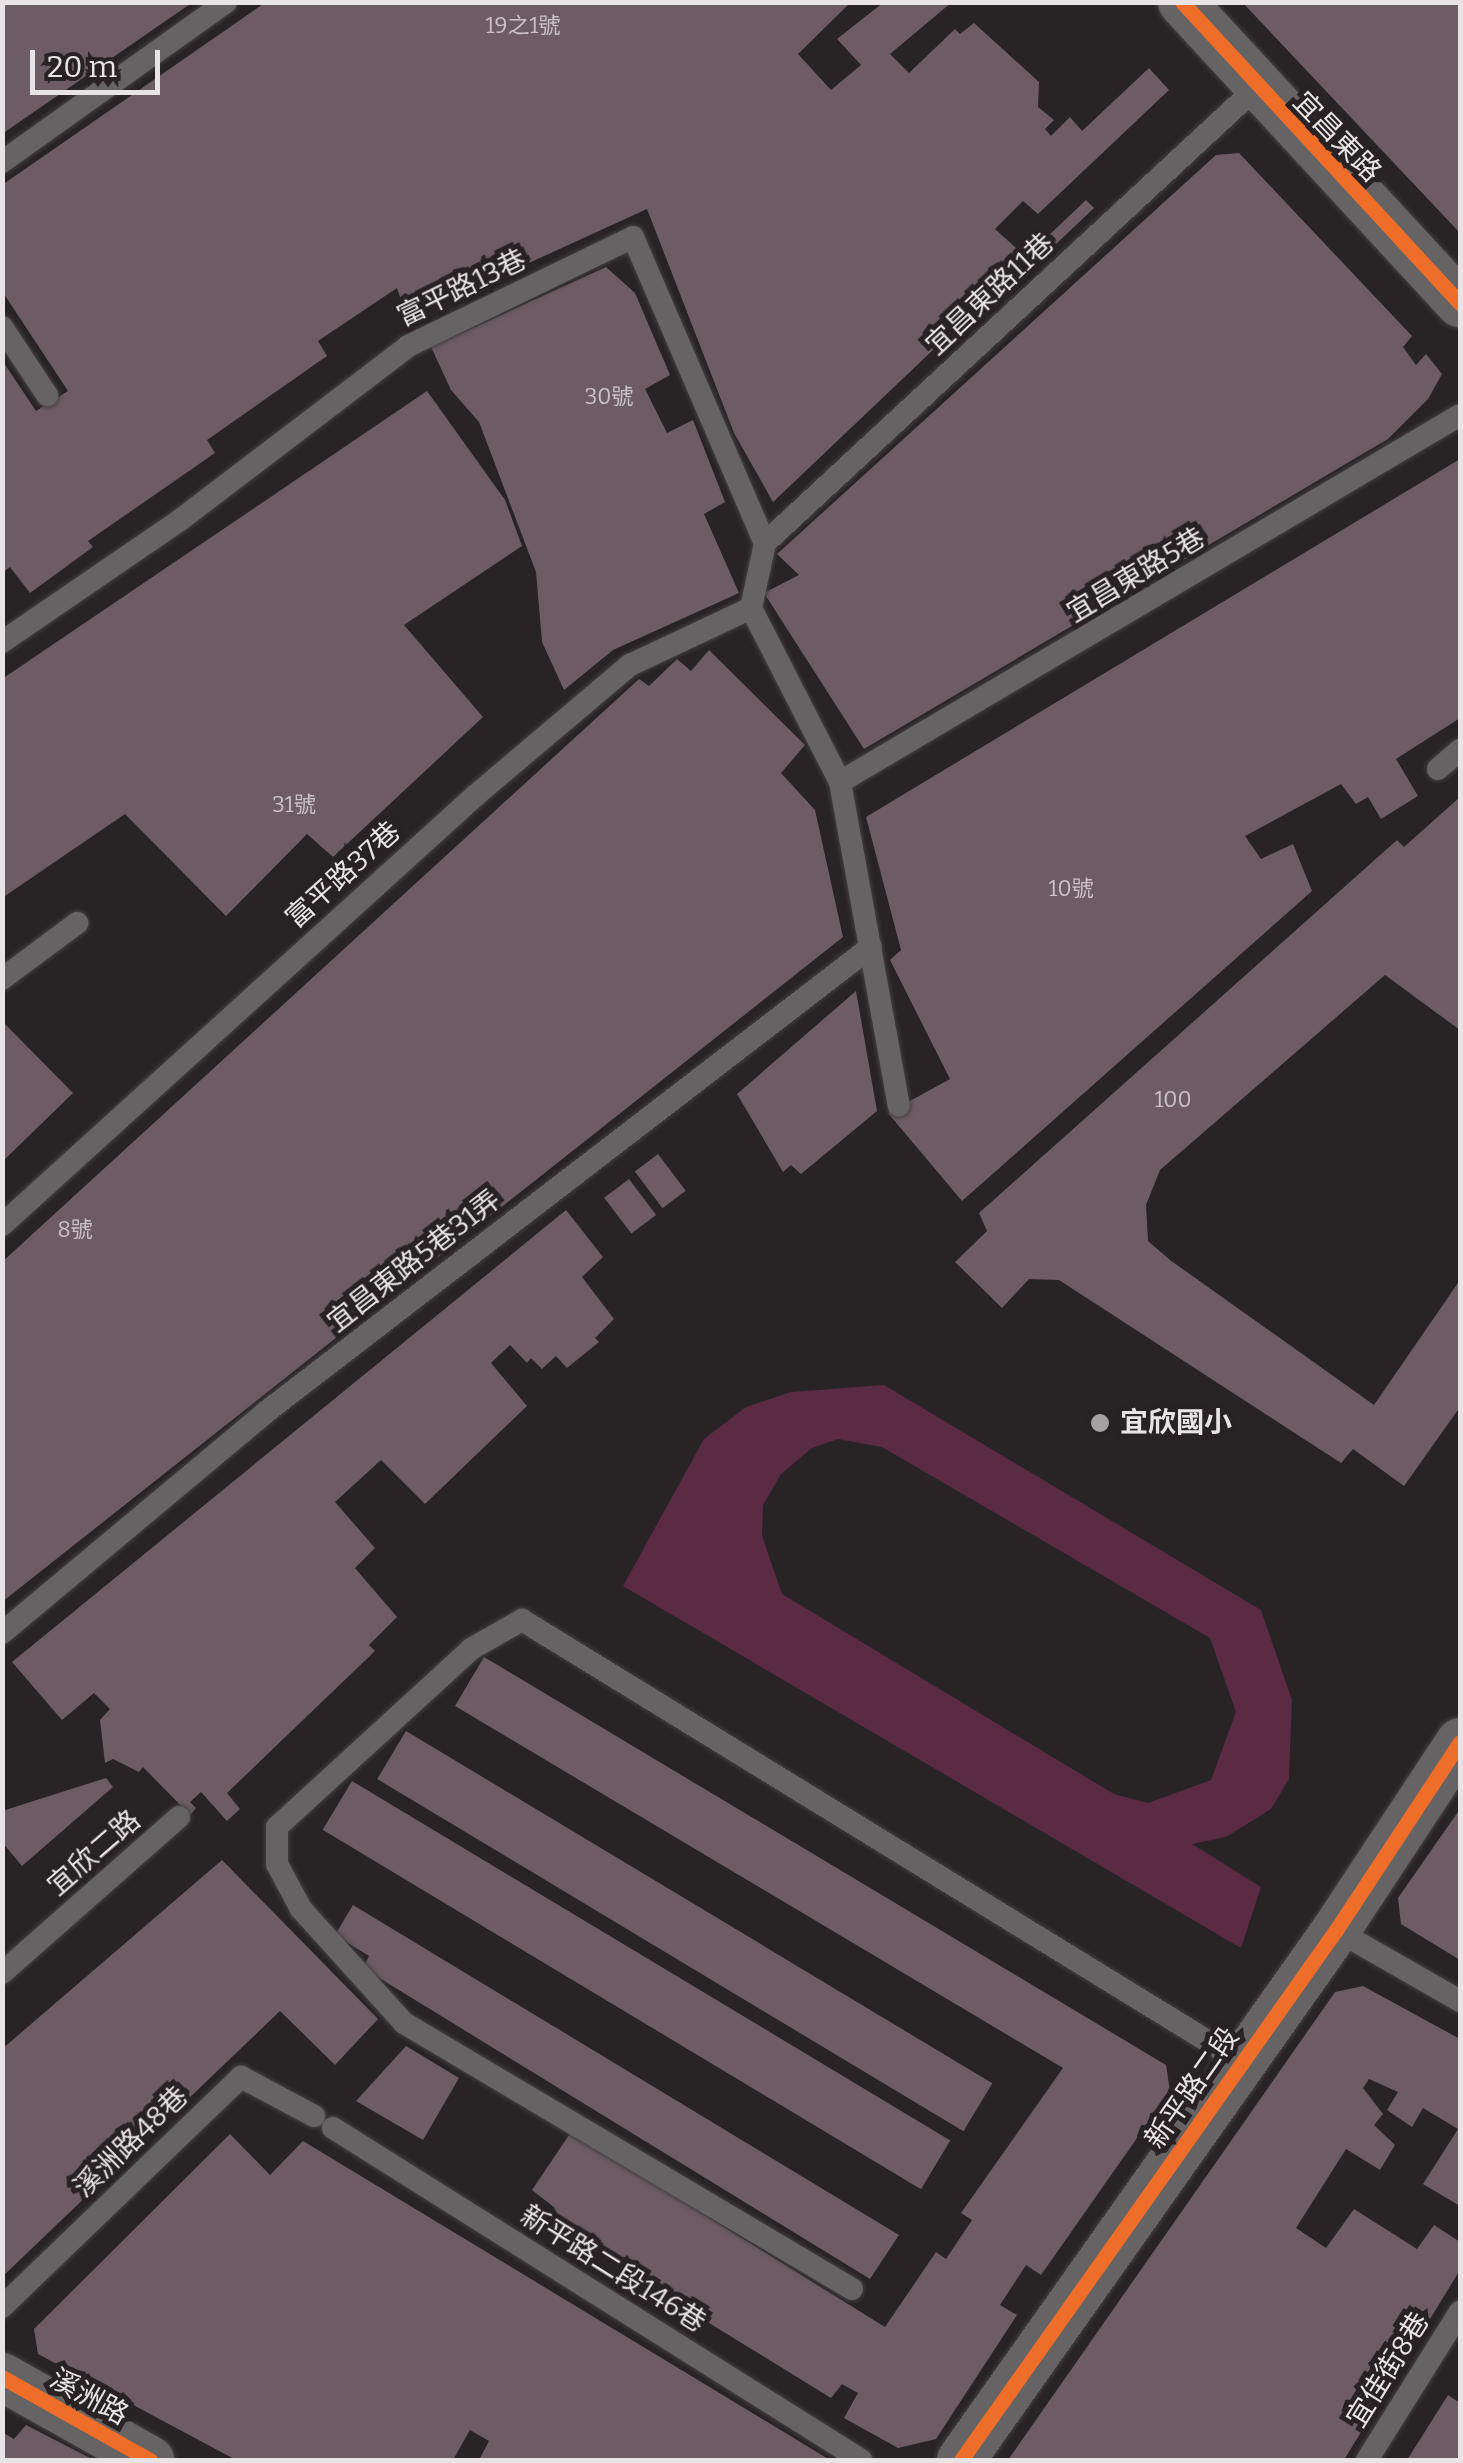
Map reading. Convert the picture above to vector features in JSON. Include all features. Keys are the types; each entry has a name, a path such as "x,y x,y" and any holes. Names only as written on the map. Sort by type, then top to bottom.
{"street":[{"name":"宜昌東路","path":"1182,2 1256,88 1460,303"},
{"name":"新平路二段","path":"961,2460 1336,1930 1460,1742"},
{"name":"溪洲路","path":"2,2378 150,2460"}],"lane":[{"path":"2,162 226,2"},
{"name":"宜昌東路11巷","path":"765,543 1256,88"},
{"name":"富平路13巷","path":"2,642 180,520 408,346 633,237 765,543"},
{"path":"2,327 47,395"},
{"name":"宜昌東路5巷","path":"840,782 1460,415"},
{"path":"765,543 751,608 840,782 899,1106"},
{"name":"富平路37巷","path":"2,1225 476,796 630,664 751,608"},
{"path":"1438,769 1460,750"},
{"path":"2,979 77,923"},
{"name":"宜昌東路5巷31弄","path":"2,1633 266,1412 870,947"},
{"path":"852,2289 404,2023 301,1909 278,1864 277,1827 472,1648 522,1620 1240,2061"},
{"name":"宜欣二路","path":"2,1974 180,1818"},
{"path":"1336,1930 1460,2000"},
{"name":"溪洲路48巷","path":"2,2308 241,2077 324,2122"},
{"name":"新平路二段146巷","path":"324,2122 861,2460"},
{"name":"宜佳街8巷","path":"1367,2460 1460,2312"}],"shaded area":[{"path":"884,1385 1261,1610 1292,1700 1289,1779 1271,1809 1226,1837 1192,1844 1261,1887 1241,1948 623,1586 704,1439 746,1407 791,1392","holes":["838,1439 882,1447 1210,1638 1236,1712 1211,1780 1148,1803 1114,1794 782,1594 762,1536 763,1505 781,1474 812,1448"]}],"building":[{"path":"2,2 193,2 2,134"},
{"path":"266,2 851,2 798,54 831,90 861,65 837,39 884,2 952,2 890,54 909,73 955,29 960,34 974,23 1039,82 1038,107 1054,120 1045,129 1051,136 1070,117 1082,131 1149,68 1169,90 1038,214 1023,201 995,229 1026,257 1086,200 1094,208 998,299 993,293 773,502 734,433 647,209 472,289 402,303 397,288 318,341 327,356 207,440 215,453 88,541 93,547 30,593 10,567 2,573 2,360 36,411 68,391 2,291 2,185"},
{"path":"1242,2 1460,2 1460,233"},
{"path":"1239,153 1412,336 1403,347 1416,365 1426,354 1442,374 1428,399 1388,439 864,749 764,593 799,575 777,554 1216,155"},
{"path":"606,267 635,293 670,375 645,389 667,433 693,420 725,502 704,514 739,593 613,650 564,690 542,642 536,572 479,422 451,390 431,347"},
{"path":"427,391 505,500 522,546 404,625 483,717 333,857 307,834 226,916 125,814 2,898 2,679"},
{"path":"1460,459 1460,718 1396,759 1418,796 1381,819 1368,797 1356,804 1341,784 1245,836 1261,859 1293,844 1312,891 962,1201 888,1113 950,1079 890,960 901,950 866,817"},
{"path":"709,650 805,745 781,773 815,810 843,937 2,1602 2,1262 639,679 649,686 677,659 691,671"},
{"path":"1460,797 1460,1030 1385,975 1160,1170 1146,1205 1148,1241 1374,1405 1460,1280 1460,1407 1404,1486 1353,1449 1341,1463 1059,1280 1029,1279 1002,1308 955,1262 987,1231 979,1213 1397,840 1404,847"},
{"path":"856,991 877,1111 801,1174 791,1165 783,1172 737,1094"},
{"path":"2,1021 73,1093 2,1162"},
{"path":"658,1154 686,1191 663,1208 635,1171"},
{"path":"629,1179 656,1215 631,1234 604,1198"},
{"path":"566,1210 603,1257 582,1277 614,1319 595,1338 599,1342 567,1368 556,1356 542,1369 531,1358 527,1363 510,1345 491,1363 527,1406 425,1504 381,1460 335,1502 375,1548 355,1568 397,1617 369,1645 375,1651 227,1793 240,1809 227,1821 201,1792 190,1802 196,1808 190,1815 143,1767 139,1772 113,1759 105,1763 100,1720 110,1709 94,1693 62,1720 12,1662"},
{"path":"484,1657 1166,2065 1170,2091 1041,2275 1026,2265 1000,2305 1017,2315 936,2439 898,2448 844,2418 858,2393 842,2384 831,2398 543,2221 555,2208 532,2190 571,2132 885,2327 936,2252 946,2259 972,2220 961,2213 1063,2068 455,1706"},
{"path":"406,1731 992,2083 963,2131 377,1779"},
{"path":"106,1778 113,1787 22,1866 2,1842 2,1811"},
{"path":"352,1781 950,2140 921,2189 323,1830"},
{"path":"1460,1809 1460,1960 1401,1924 1398,1898"},
{"path":"222,1860 378,2019 335,2065 280,2011 2,2277 2,2049"},
{"path":"353,1905 899,2235 870,2279 363,1968 369,1956 335,1935"},
{"path":"1363,1986 1460,2039 1460,2206 1423,2184 1458,2129 1423,2108 1412,2127 1387,2110 1398,2092 1369,2079 1363,2088 1383,2114 1374,2125 1395,2145 1380,2170 1346,2149 1296,2228 1326,2248 1354,2209 1417,2249 1434,2225 1460,2242 1460,2270 1344,2460 1008,2460 1335,1992"},
{"path":"406,2046 459,2078 423,2140 356,2101"},
{"path":"230,2134 270,2175 303,2141 830,2460 479,2460 489,2441 470,2430 453,2460 236,2460 38,2354 34,2329"},
{"path":"1448,2395 1460,2403 1460,2460 1407,2460"},
{"path":"26,2425 94,2460 2,2460 2,2432 14,2439"}],"cycle path":[{"path":"1182,2 1460,303"},
{"path":"961,2460 1336,1930 1460,1742"},
{"path":"2,2377 150,2460"}],"place":[{"name":"宜欣國小","path":"1100,1423"}]}
